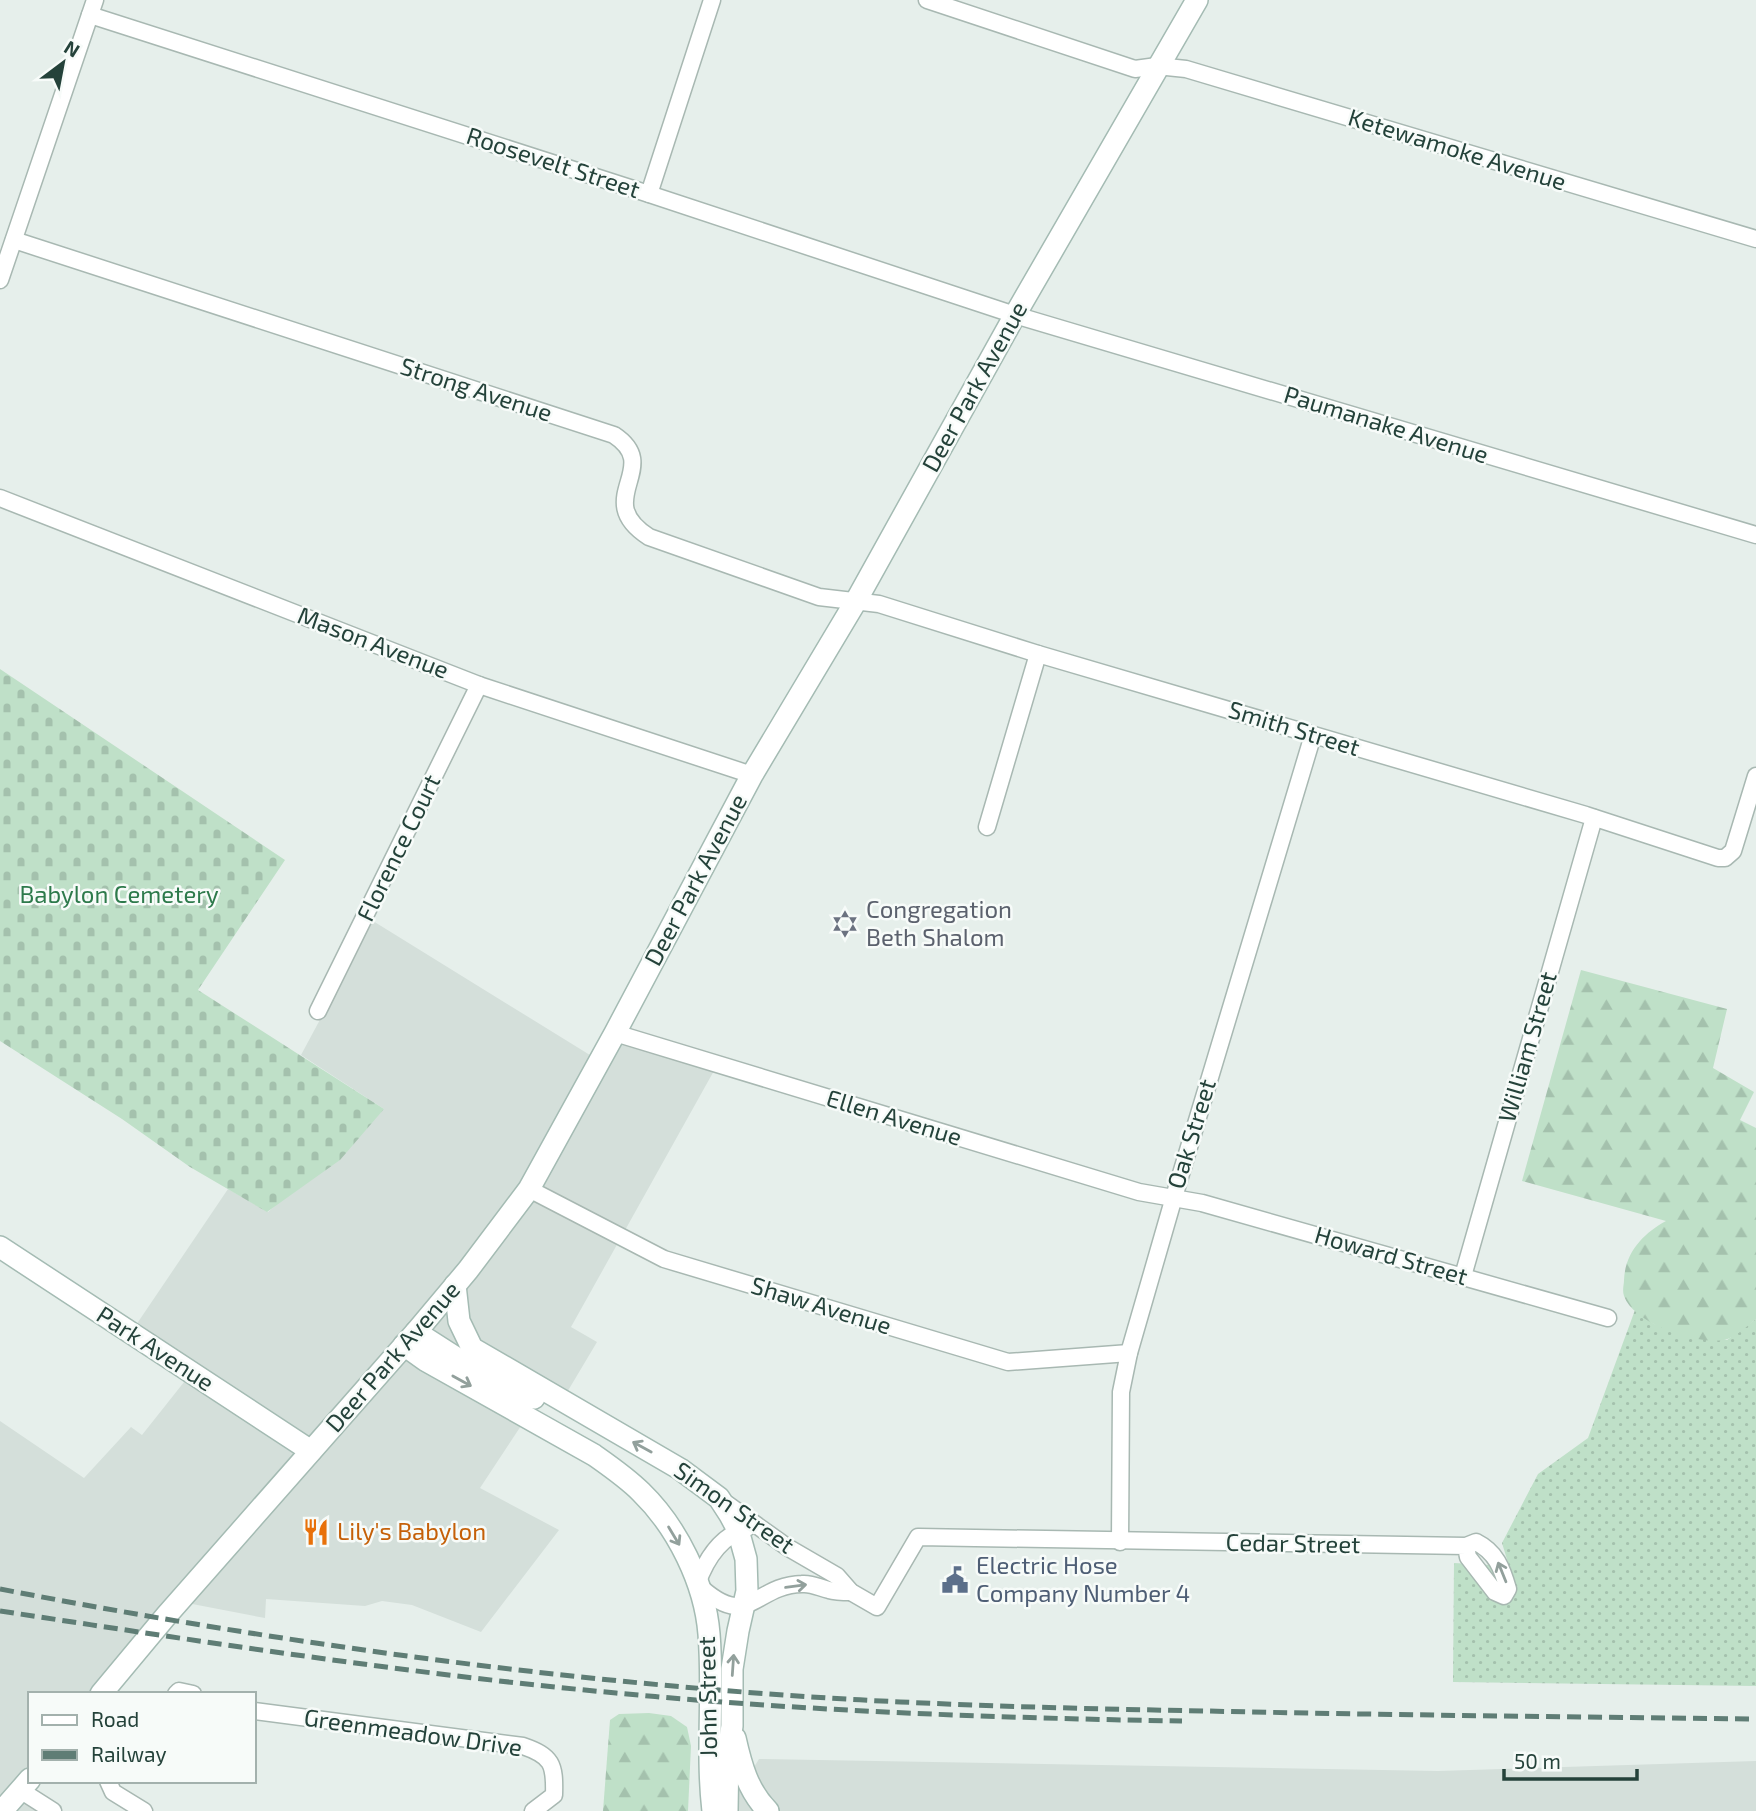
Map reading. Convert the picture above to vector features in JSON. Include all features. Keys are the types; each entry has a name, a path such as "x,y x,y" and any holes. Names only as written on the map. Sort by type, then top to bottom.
{"main road":[{"name":"Deer Park Avenue","path":"103,1692 410,1339 529,1189 752,775 856,601 1015,314 1197,0"},
{"name":"Park Avenue","path":"0,1247 311,1451"},
{"name":"Simon Street","path":"456,1284 459,1321 472,1348 680,1469 719,1498 748,1529"},
{"name":"Simon Street","path":"410,1339 541,1401 585,1416"},
{"name":"Simon Street","path":"410,1339 425,1360 594,1455 620,1473 663,1518 678,1542 697,1584"},
{"path":"727,1811 732,1669 747,1591 748,1529"},
{"name":"John Street","path":"697,1584 706,1614 709,1643 708,1762 713,1811"},
{"name":"John Street","path":"732,1726 744,1772 756,1796 768,1811"},
{"path":"703,1811 708,1762"},
{"path":"2,1811 25,1784"}],"street":[{"path":"649,194 712,0"},
{"name":"Ketewamoke Avenue","path":"927,0 1135,69 1157,66 1186,69 1756,239"},
{"path":"0,280 93,8"},
{"name":"Roosevelt Street","path":"93,8 1015,314"},
{"name":"Strong Avenue","path":"14,240 614,435 626,443 634,456 632,474 625,491 625,510 633,527 649,537 820,597 856,601"},
{"name":"Paumanake Avenue","path":"1015,314 1756,535"},
{"name":"Mason Avenue","path":"0,498 479,685 752,775"},
{"name":"Smith Street","path":"856,601 879,604 1038,654 1594,818 1718,858 1730,856 1737,844 1756,776"},
{"path":"987,827 1038,654"},
{"name":"Florence Court","path":"318,1011 479,685"},
{"name":"Oak Street","path":"1120,1542 1121,1392 1129,1353 1313,735"},
{"name":"William Street","path":"1463,1276 1594,818"},
{"name":"Ellen Avenue","path":"615,1033 1139,1192 1174,1197"},
{"name":"Shaw Avenue","path":"529,1189 664,1259 1008,1362 1129,1353"},
{"name":"Howard Street","path":"1174,1197 1608,1318"},
{"path":"748,1529 717,1546 709,1558 697,1584 709,1596 723,1604 736,1607 744,1606 789,1585 804,1583 830,1591 851,1592"},
{"name":"Simon Street","path":"748,1529 837,1576 851,1592 877,1607"},
{"name":"Cedar Street","path":"877,1607 918,1537 1466,1546"},
{"name":"Greenmeadow Drive","path":"256,1711 530,1748 546,1757 552,1765 555,1779 554,1794 533,1811"},
{"path":"109,1783 113,1792 144,1811"},
{"path":"25,1784 53,1811"}],"shaded area":[{"path":"373,921 598,1060 614,1032 720,1060 571,1327 597,1342 566,1394 548,1385 480,1488 559,1530 481,1632 412,1605 382,1601 365,1606 266,1599 265,1618 187,1603 110,1692 28,1692 29,1783 24,1791 55,1811 0,1811 0,1421 84,1478 131,1427 142,1435 192,1372 132,1331 228,1189 268,1212 384,1109 301,1055"},
{"path":"759,1759 1438,1771 1756,1761 1756,1811 727,1811"}],"green space":[{"name":"Babylon Cemetery","path":"0,669 285,860 198,990 384,1109 340,1160 267,1212 190,1167 122,1119 0,1041"},
{"path":"1581,970 1727,1009 1713,1068 1754,1092 1740,1120 1756,1128 1756,1319 1728,1339 1712,1341 1683,1336 1653,1324 1630,1306 1624,1296 1625,1270 1632,1252 1650,1231 1666,1221 1522,1181"},
{"path":"1635,1310 1654,1324 1727,1340 1756,1319 1756,1686 1453,1682 1454,1563 1509,1566 1502,1543 1538,1474 1588,1438"},
{"path":"649,1713 671,1716 687,1727 691,1746 688,1811 603,1811 610,1720 619,1714"}],"railway":[{"path":"0,1589 358,1649 628,1682 780,1695 1084,1708 1756,1719"},
{"path":"0,1611 385,1667 616,1693 899,1713 1182,1721"}],"place":[{"name":"Congregation Beth Shalom","path":"845,924"},
{"name":"Lily's Babylon","path":"316,1532"},
{"name":"Electric Hose Company Number 4","path":"955,1580"}]}
